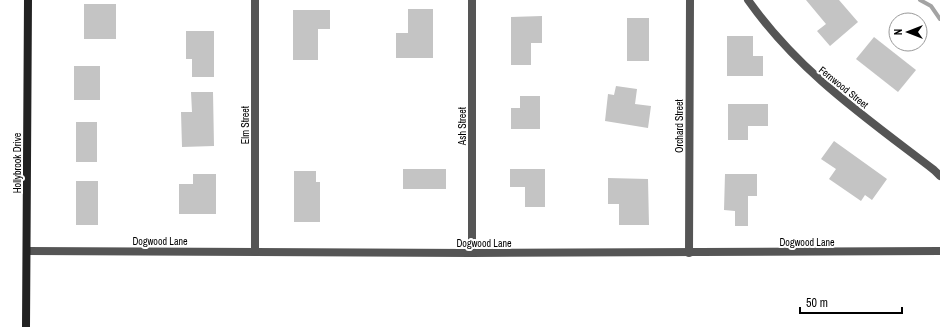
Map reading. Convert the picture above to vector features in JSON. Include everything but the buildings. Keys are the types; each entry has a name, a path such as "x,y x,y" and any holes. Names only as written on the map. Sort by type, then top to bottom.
{"main road":[{"name":"Hollybrook Drive","path":"26,327 28,0"}],"street":[{"name":"Elm Street","path":"255,0 255,251"},
{"name":"Ash Street","path":"472,0 472,253"},
{"name":"Orchard Street","path":"689,253 690,0"},
{"name":"Fernwood Street","path":"748,0 779,39 819,80 940,176"},
{"name":"Dogwood Lane","path":"27,251 472,253 940,251"}],"waterway":[{"path":"920,0 931,6 940,19"}]}
